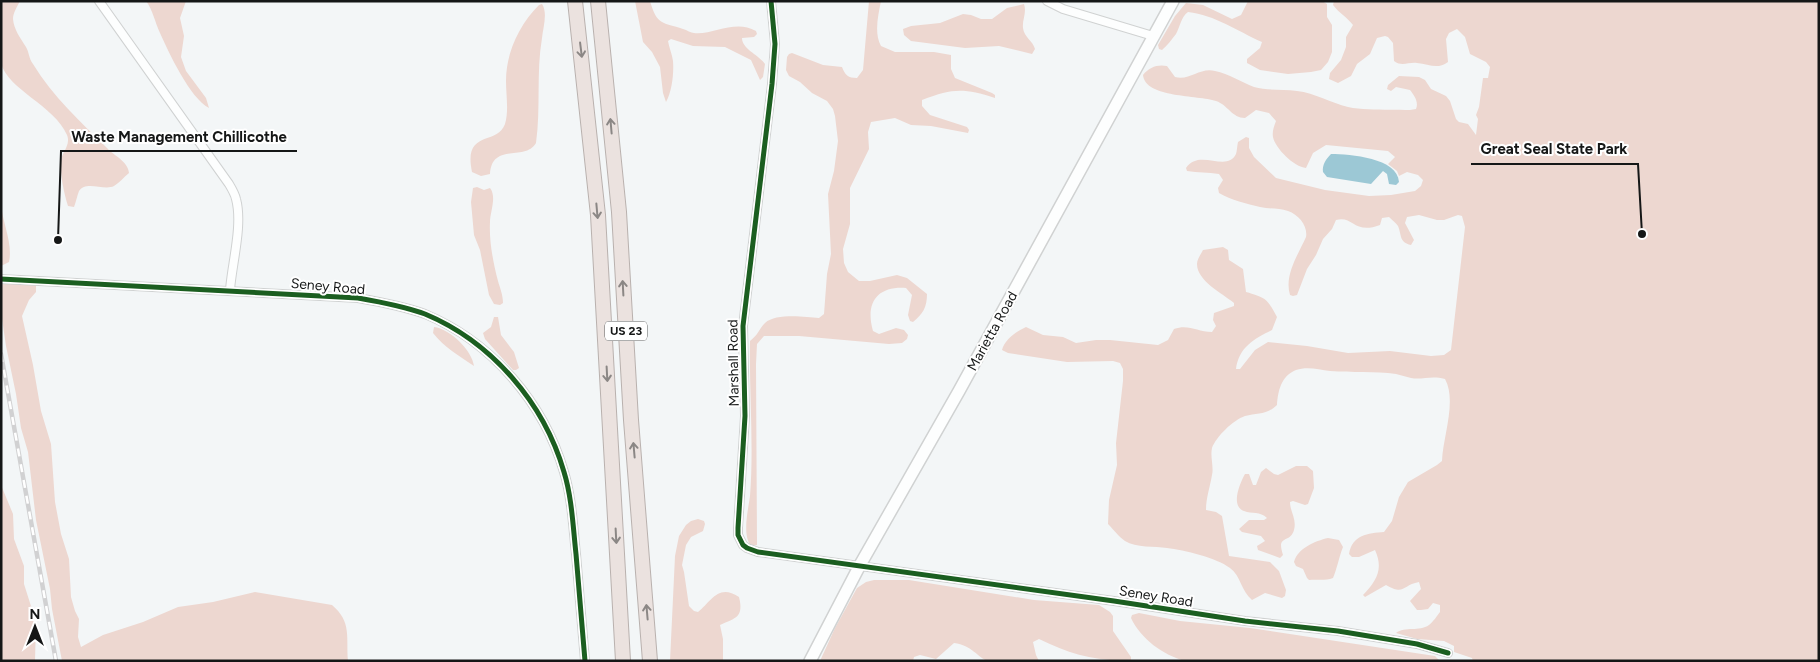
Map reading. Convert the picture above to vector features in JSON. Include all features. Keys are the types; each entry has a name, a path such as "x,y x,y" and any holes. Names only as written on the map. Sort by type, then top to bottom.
{"highway":[{"name":"US 23","path":"575,1 598,215 623,661"},
{"name":"US 23","path":"598,1 619,212 631,420 650,661"}],"street":[{"path":"99,1 230,184 236,198 238,220 230,290"},
{"name":"Marshall Road","path":"771,1 774,44 773,68 743,326 745,416 738,535 743,545 758,552 860,566"},
{"path":"1047,1 1063,9 1153,36"},
{"name":"Marietta Road","path":"810,661 860,566 959,391 1173,1"},
{"name":"Seney Road","path":"1,279 334,296 394,304 424,314 447,326 488,354 525,393 544,423 565,473 573,520 584,661"},
{"name":"Seney Road","path":"860,566 1245,621 1338,631 1418,644 1448,653"}],"shaded area":[{"path":"1,1 20,1 13,19 15,27 41,76 58,98 128,169 129,173 114,186 86,186 82,188 79,191 74,207 68,206 61,172 61,161 68,142 67,135 52,115 12,81 1,63"},
{"path":"146,1 186,1 180,18 184,36 181,57 186,71 206,98 209,108 195,95 174,63"},
{"path":"635,1 650,1 655,15 662,22 693,33 732,27 748,28 756,31 757,34 754,37 742,38 748,49 765,64 763,77 760,80 751,60 725,47 693,46 671,39 668,41 673,61 673,77 666,102 660,67 652,52 643,42"},
{"path":"869,1 881,1 877,30 881,46 895,52 934,52 951,55 951,69 955,78 992,93 995,95 995,98 975,92 951,91 922,100 922,106 930,115 967,127 968,133 931,126 911,125 895,118 871,122 868,132 869,149 850,188 850,224 843,249 844,263 848,272 859,281 870,281 897,275 907,278 927,294 926,303 922,313 913,322 910,321 908,315 912,295 906,288 887,290 876,298 871,312 873,331 879,334 896,328 904,330 908,335 907,339 902,343 889,344 799,336 764,336 757,344 757,545 751,546 746,529 752,458 750,341 765,323 770,320 791,316 819,318 824,314 827,274 831,254 828,194 834,171 838,141 835,116 833,109 827,101 812,93 800,82 789,76 786,70 787,57 792,53 823,65 842,67 847,75 857,78 863,70"},
{"path":"1248,1 1322,1 1327,4 1327,17 1332,25 1332,52 1328,62 1321,70 1311,72 1288,74 1260,70 1247,63 1247,59 1260,48 1262,42 1217,20 1188,12 1173,38 1162,50 1159,49 1158,45 1175,16 1186,3 1203,5 1232,19 1241,15"},
{"path":"1334,1 1819,1 1819,661 1473,661 1472,658 1454,652 1454,646 1444,641 1417,639 1396,633 1429,625 1440,612 1440,605 1433,603 1428,609 1417,610 1410,601 1421,589 1419,582 1400,590 1386,585 1365,597 1363,595 1372,585 1379,569 1378,557 1375,550 1359,557 1352,557 1349,554 1353,543 1357,539 1367,534 1384,532 1392,521 1399,497 1408,482 1442,461 1450,398 1445,379 1440,378 1409,378 1388,373 1338,372 1309,368 1296,370 1287,376 1281,384 1277,405 1266,412 1240,418 1230,425 1217,439 1212,448 1212,472 1206,510 1216,512 1222,516 1229,556 1270,562 1279,571 1286,590 1285,596 1282,598 1265,593 1252,600 1245,592 1234,571 1224,564 1200,555 1182,551 1129,543 1121,538 1108,524 1109,500 1117,465 1116,443 1123,369 1120,363 1113,361 1067,362 1008,353 1002,350 1015,333 1026,327 1043,335 1063,337 1076,343 1110,340 1158,345 1168,340 1174,329 1189,328 1212,332 1216,326 1213,320 1214,313 1234,306 1234,303 1201,276 1197,262 1203,250 1223,247 1228,250 1229,260 1243,269 1246,292 1266,300 1277,317 1272,330 1253,340 1244,349 1236,369 1240,369 1255,350 1268,342 1348,353 1390,351 1431,356 1444,355 1451,350 1465,227 1462,216 1458,215 1444,220 1419,215 1407,217 1405,223 1414,240 1411,245 1404,242 1398,226 1389,217 1382,218 1380,225 1365,228 1346,220 1336,220 1332,229 1323,239 1307,269 1297,295 1293,296 1290,295 1289,288 1290,273 1306,237 1306,229 1302,221 1288,211 1263,208 1239,202 1219,193 1218,188 1223,180 1219,174 1187,171 1186,168 1192,162 1198,160 1220,162 1232,159 1236,154 1238,142 1246,137 1249,138 1249,148 1254,157 1276,178 1325,190 1369,196 1391,195 1415,191 1421,186 1423,180 1418,175 1407,172 1399,176 1397,171 1388,164 1395,157 1388,151 1326,145 1313,153 1306,168 1301,167 1291,161 1274,141 1273,129 1276,121 1269,113 1256,110 1245,118 1237,116 1216,101 1162,92 1146,82 1143,75 1151,68 1160,65 1167,66 1175,77 1180,78 1210,70 1225,74 1254,87 1304,92 1348,107 1410,110 1416,109 1417,104 1410,90 1396,87 1391,91 1387,89 1388,85 1399,76 1419,77 1425,80 1431,89 1446,96 1450,101 1456,119 1459,122 1468,124 1476,135 1478,119 1476,115 1483,78 1488,78 1490,67 1486,62 1470,54 1465,37 1457,29 1449,33 1446,39 1448,62 1440,66 1397,63 1394,61 1393,43 1385,36 1377,38 1370,54 1357,64 1351,76 1338,83 1329,79 1330,73 1341,60 1346,47 1346,37 1353,25 1333,5"},
{"path":"542,4 545,16 539,64 536,143 524,151 496,158 492,164 490,174 481,176 472,172 472,149 482,140 501,131 505,124 507,108 506,81 511,50 525,21"},
{"path":"1024,4 1023,28 1035,49 1032,54 999,46 965,48 911,41 904,35 903,29 911,26 940,23 963,14 981,19 992,19 1007,8"},
{"path":"477,187 484,190 490,188 493,196 490,237 494,266 503,303 500,305 494,304 489,295 480,250 474,235 471,202 473,188"},
{"path":"1,205 10,255 9,262 1,266"},
{"path":"4,282 36,285 36,292 29,300 22,316 41,411 51,444 55,502 61,534 69,559 71,597 79,619 78,637 81,647 103,635 143,622 178,607 213,602 255,592 332,605 343,618 347,630 348,661 62,661 36,520 28,452 21,428 6,346 1,312 1,284"},
{"path":"494,317 498,317 501,335 514,352 519,368 516,370 513,370 485,339 483,333 491,327"},
{"path":"434,327 447,332 459,341 469,353 474,366 442,343 433,333"},
{"path":"1296,466 1307,466 1313,471 1314,488 1308,504 1290,502 1295,522 1294,530 1290,537 1281,544 1283,555 1280,558 1258,550 1257,546 1265,541 1261,536 1242,532 1239,529 1249,520 1264,520 1267,518 1262,514 1247,512 1240,508 1237,494 1245,474 1249,474 1253,485 1256,485 1261,472 1266,468 1278,475"},
{"path":"1,485 13,514 14,539 24,566 24,584 36,622 35,661 1,661"},
{"path":"698,519 704,521 703,531 691,537 686,545 682,565 689,606 698,612 720,593 726,592 739,597 740,609 737,616 720,625 723,639 723,661 670,661 675,556 679,536 686,525"},
{"path":"1328,538 1339,540 1343,547 1333,578 1309,580 1303,569 1296,566 1294,562 1296,557 1308,546"},
{"path":"874,580 909,580 1034,600 1099,605 1113,616 1113,631 1131,657 1131,660 1106,660 1084,656 1039,639 1033,642 1039,661 988,661 966,646 954,643 936,659 920,655 914,657 913,661 820,661 835,628 857,588 866,582"},
{"path":"1139,613 1180,621 1250,628 1435,656 1440,661 1185,661 1161,650 1141,633 1131,618 1132,615"}],"water":[{"path":"1331,154 1350,155 1382,163 1397,174 1399,182 1396,185 1389,184 1387,174 1383,171 1371,184 1327,177 1323,172 1323,167"}],"railway":[{"path":"1,354 56,661"}],"cycle path":[{"path":"771,1 775,44 772,84 743,326 745,416 738,528 738,535 743,545 758,552 1245,621 1338,631 1417,644 1448,653"},
{"path":"1,279 358,298 400,306 425,314 449,326 472,341 493,358 529,399 555,447 564,472 571,502 585,661"}],"place":[{"name":"Great Seal State Park","path":"1642,234"},
{"name":"Waste Management Chillicothe","path":"58,240"}]}
